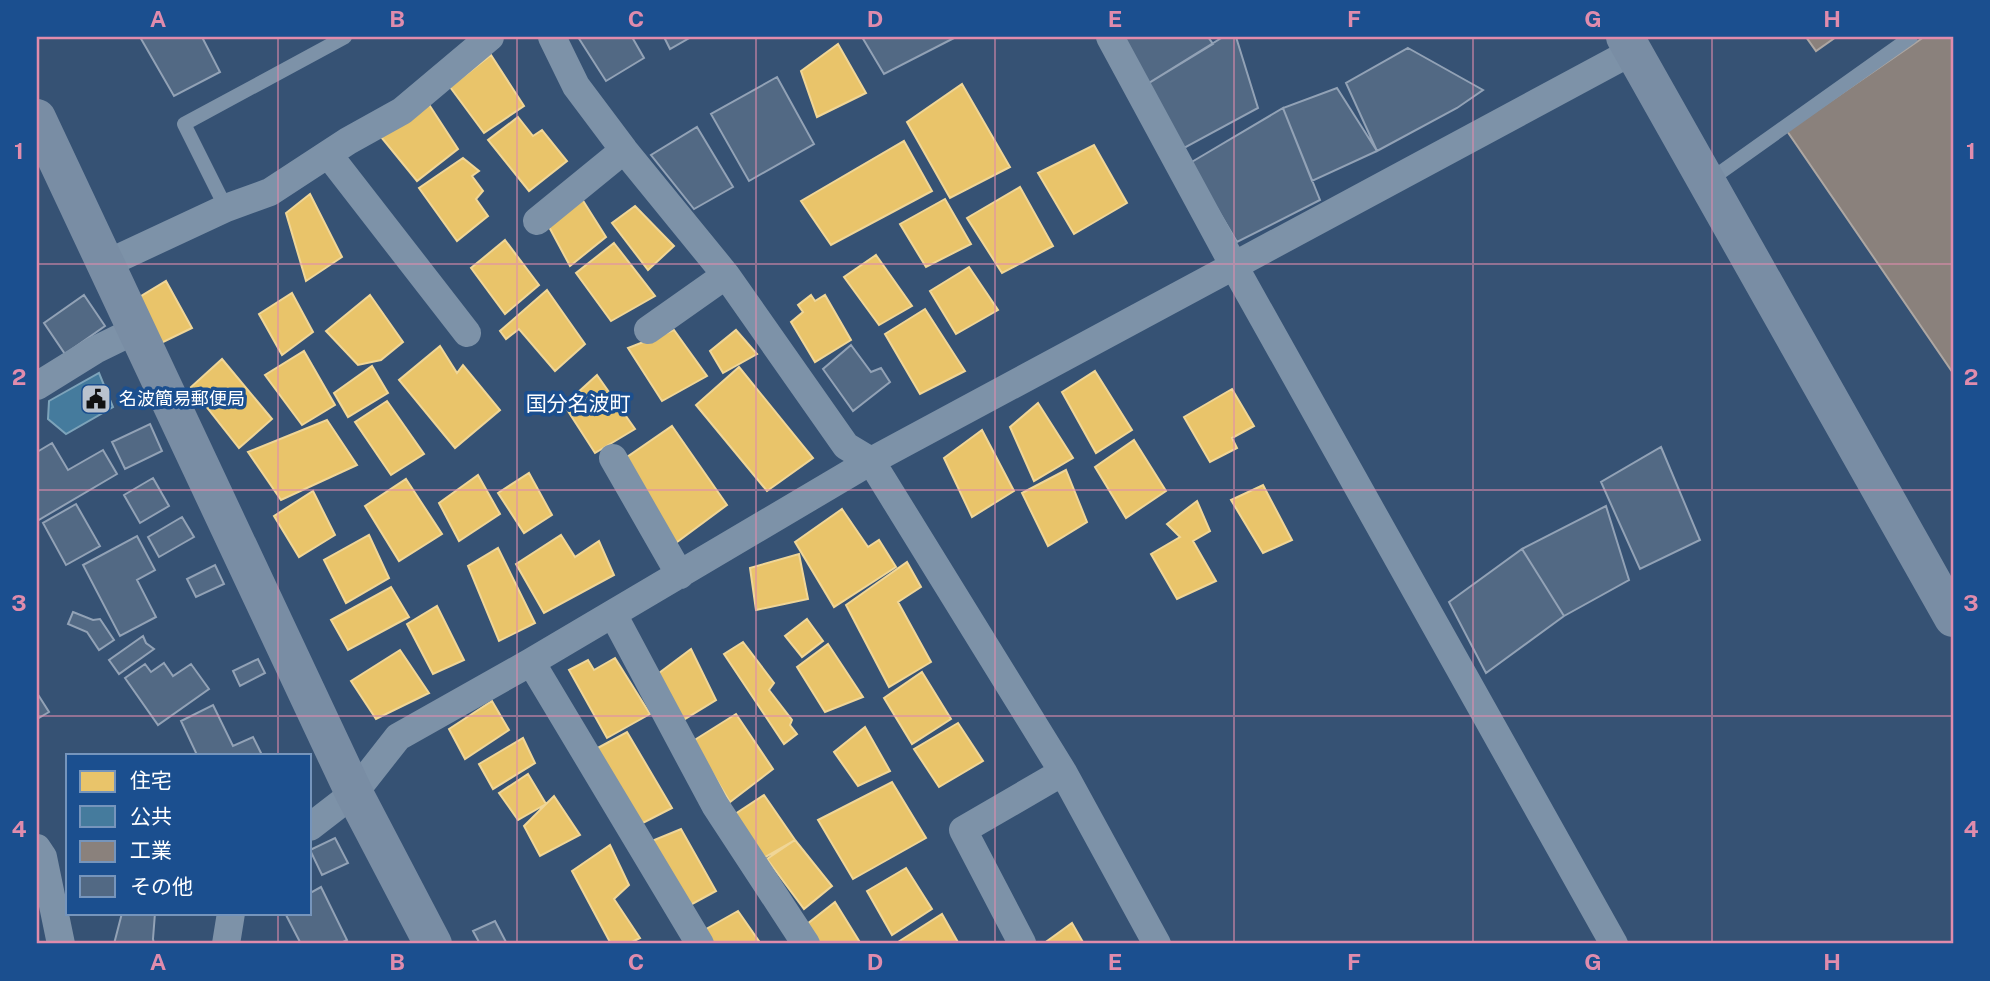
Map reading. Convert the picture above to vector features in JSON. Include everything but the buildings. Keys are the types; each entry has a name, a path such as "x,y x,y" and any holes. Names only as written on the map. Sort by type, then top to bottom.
{"street":[{"path":"106,264 226,208 270,192 402,111 490,37"},
{"path":"552,37 576,86 624,150 726,275 846,446 871,461 1063,772 1157,944"},
{"path":"1110,37 1234,266 1614,944"},
{"path":"312,825 354,793 398,737 531,662 871,461 1234,266 1629,44 1953,618"},
{"path":"37,118 354,793 433,944"},
{"path":"537,221 624,150"},
{"path":"328,154 467,333"},
{"path":"648,330 726,275"},
{"path":"37,386 95,350 138,329"},
{"path":"613,458 680,575"},
{"path":"613,614 715,805 806,944"},
{"path":"531,662 700,944"},
{"path":"1022,943 963,830 1063,772"},
{"path":"37,848 43,857 61,944"},
{"path":"226,944 231,914"}],"lane":[{"path":"226,208 184,124 345,37"},
{"path":"1706,182 1911,37"}],"place":[{"name":"名波簡易郵便局","path":"96,399"}],"district":[{"name":"国分名波町","path":"578,404"}]}
